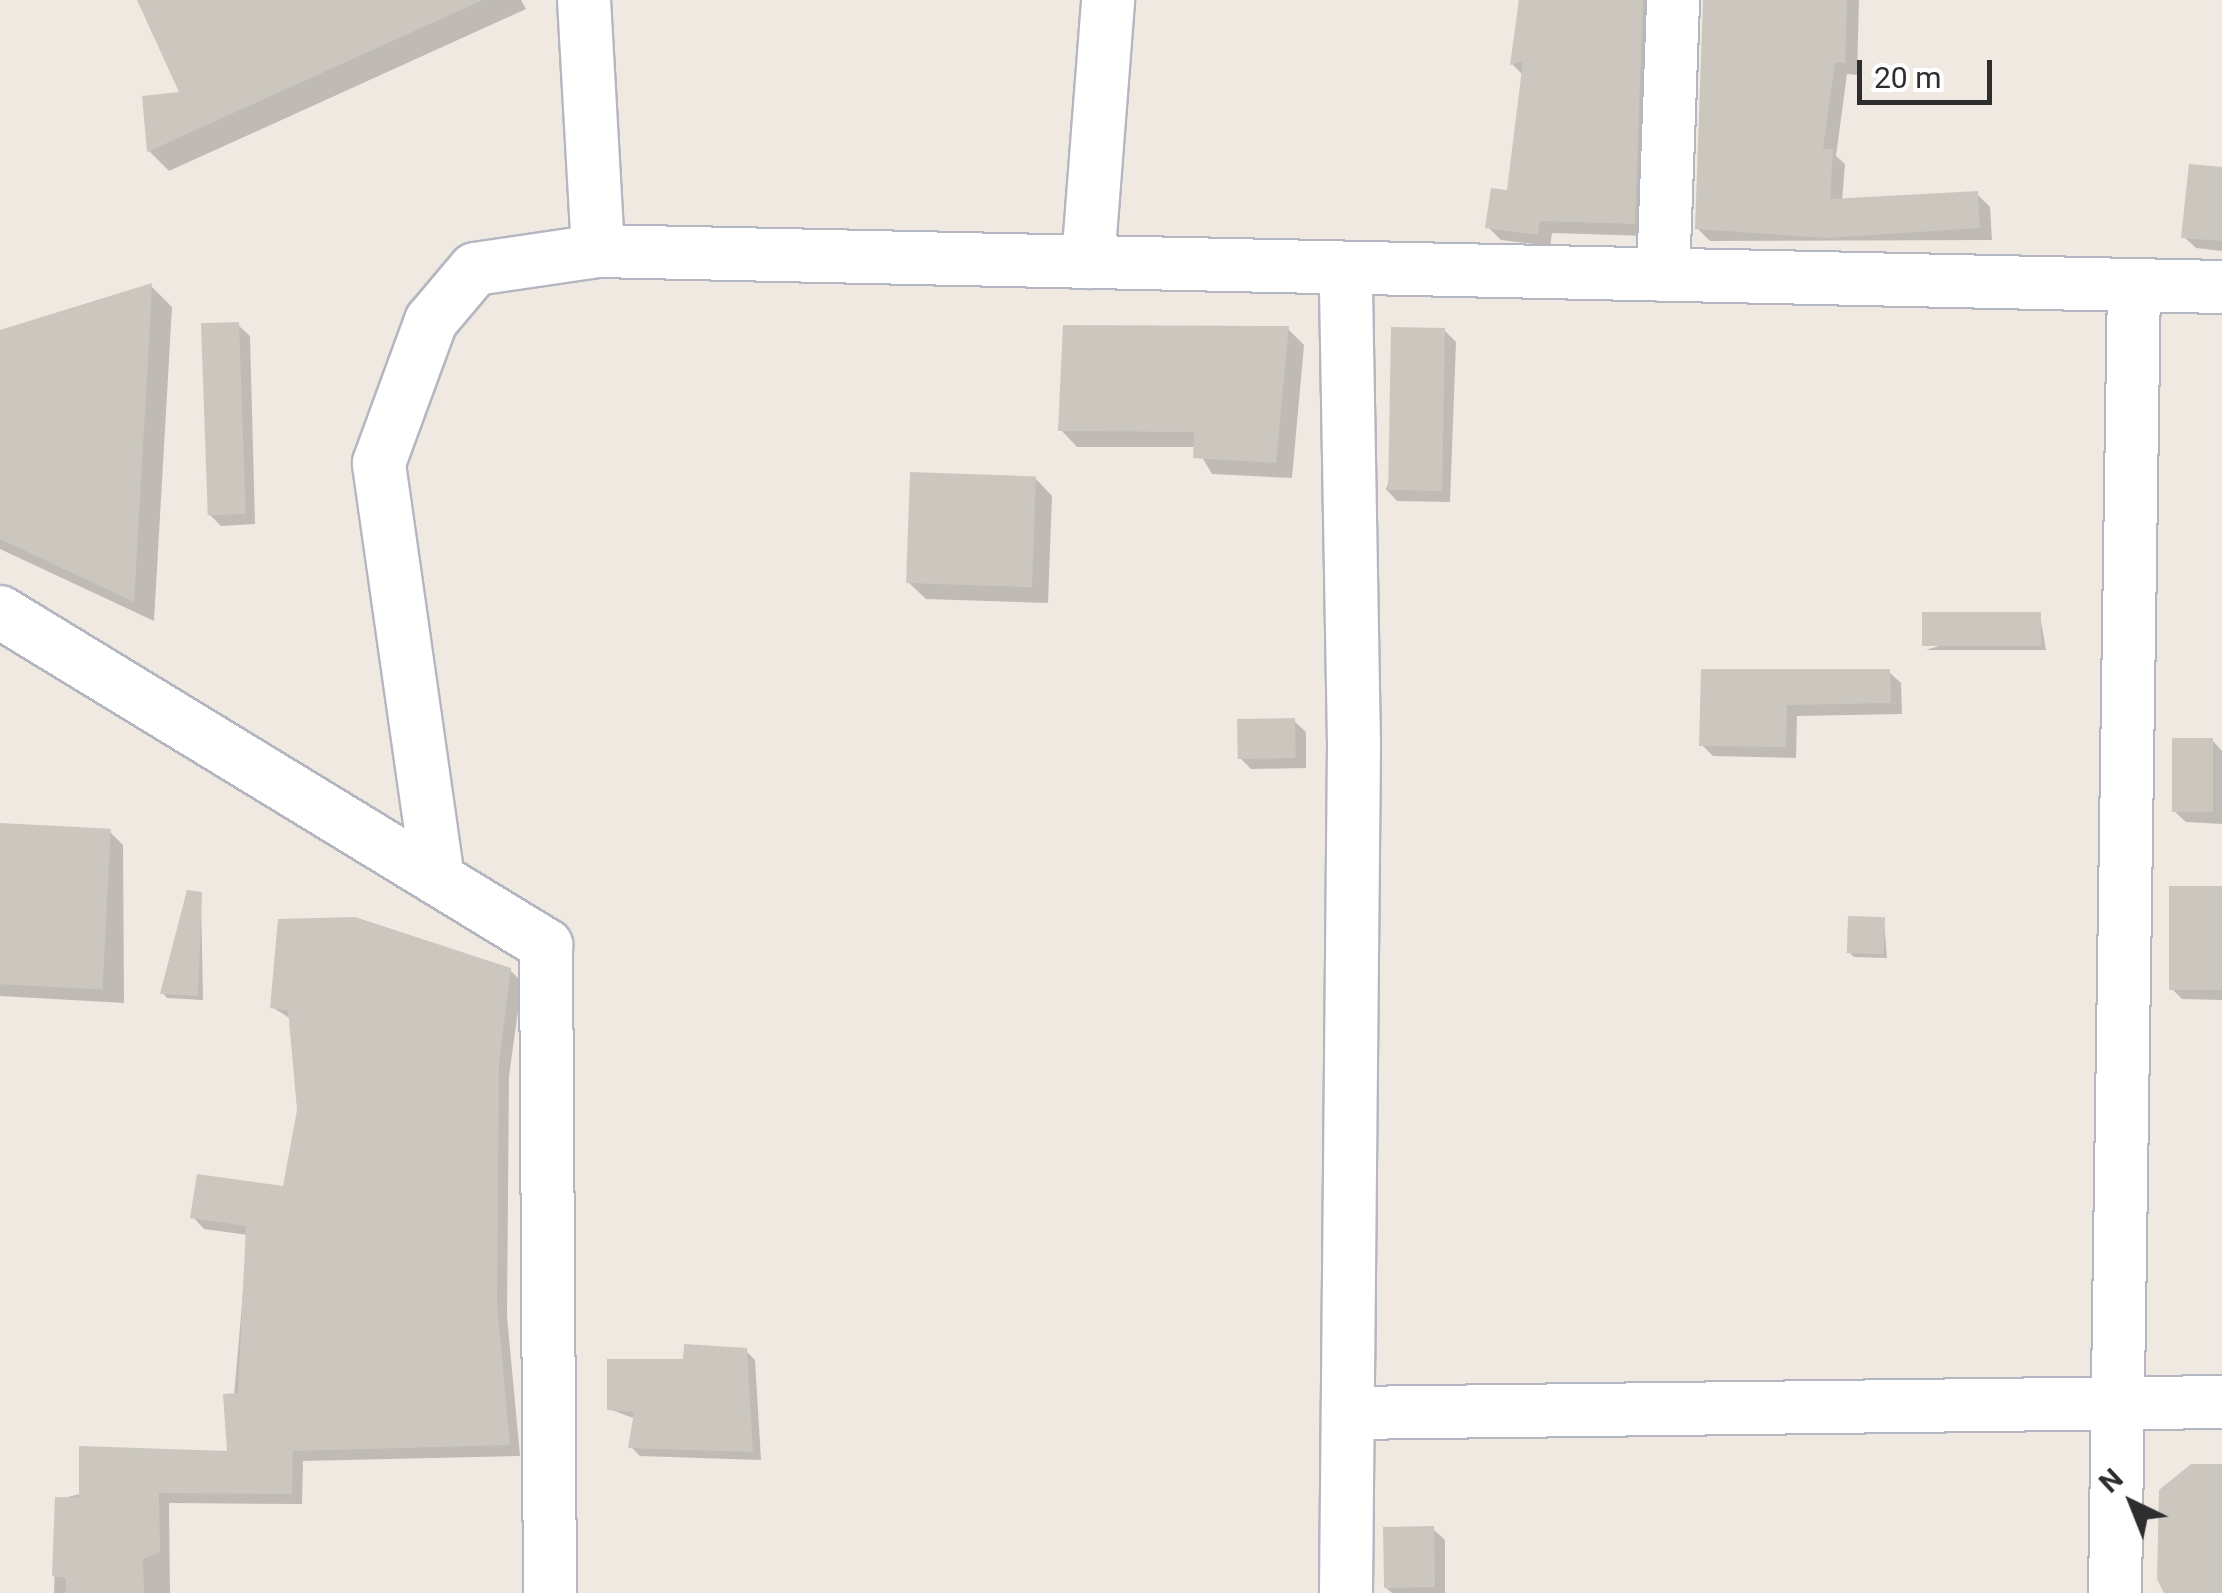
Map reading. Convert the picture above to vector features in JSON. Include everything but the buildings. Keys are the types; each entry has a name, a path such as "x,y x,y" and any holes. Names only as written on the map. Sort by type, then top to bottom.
{"street":[{"path":"584,0 598,251"},
{"path":"1088,262 1108,0"},
{"path":"1664,276 1673,0"},
{"path":"438,880 379,463 432,321 475,269 598,251 2222,287"},
{"path":"1346,268 1346,1593"},
{"path":"2115,1593 2134,286"},
{"path":"0,612 546,945 550,1593"},
{"path":"1348,1413 2222,1402"}]}
